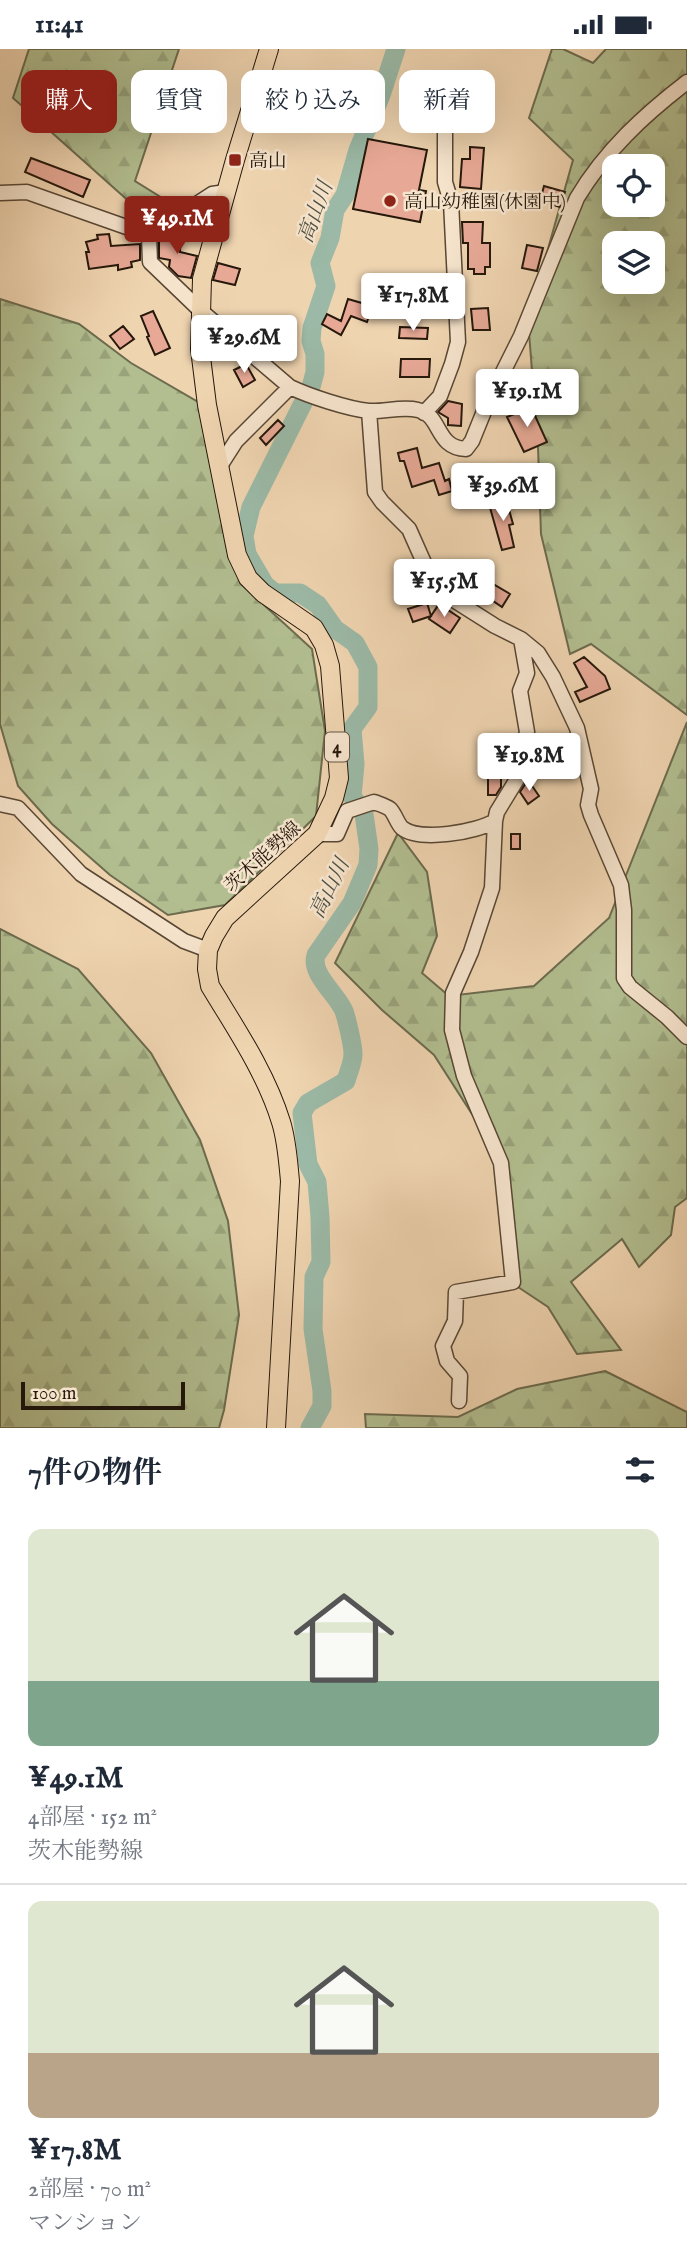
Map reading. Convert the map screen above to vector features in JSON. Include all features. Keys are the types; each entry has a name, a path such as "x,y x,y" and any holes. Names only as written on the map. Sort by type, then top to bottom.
{"main road":[{"name":"茨木能勢線","path":"208,950 225,918 317,834 334,798 339,778 330,666 324,645 314,628 263,593 248,577 237,555 207,405 200,349 202,279 269,49"},
{"path":"208,950 206,969 210,986 265,1080 281,1122 287,1149 289,1181 276,1428"}],"street":[{"path":"149,235 150,262 201,311 290,387 369,411 420,410 430,416 447,444 456,449 466,449 521,336 577,198 588,179 623,136 687,82"},
{"path":"425,413 440,396 458,342 451,202 445,182 444,133"},
{"path":"149,235 212,194 226,192"},
{"path":"0,194 27,193 149,235"},
{"path":"220,466 236,441 290,387"},
{"path":"369,411 375,492 409,529 425,565 439,587 464,607 521,639 537,653 553,677 577,728 591,789 588,805 621,885 624,910 624,978 630,987 687,1037"},
{"path":"459,1401 460,1376 447,1361 443,1346 455,1321 456,1292 513,1282 501,1163 464,1076 452,1030 453,993 471,952 492,888 496,812 522,771 522,751 527,732 520,691 527,673 521,639"},
{"path":"317,834 337,834 347,811 374,802 389,809 402,828 419,835 465,831 485,827 495,821"},
{"path":"0,804 18,808 81,874 184,941 208,950"}],"green space":[{"path":"29,49 179,49 172,70 131,70 131,133 151,133 135,181 167,201 151,221 52,133 117,133 117,70 22,70"},
{"path":"552,49 563,49 593,63 606,49 687,49 687,715 591,644 570,654 541,534 538,447 528,320 573,160 529,118"},
{"path":"21,74 21,105 13,98"},
{"path":"0,299 79,324 131,363 198,402 217,497 240,583 312,649 325,731 316,816 225,905 168,915 110,875 52,824 18,786 0,724"},
{"path":"687,722 687,1198 675,1207 671,1235 639,1267 622,1239 571,1282 621,1350 577,1354 548,1307 518,1287 497,1153 434,1055 382,1010 335,963 398,833 427,872 437,936 422,973 449,996 534,986 609,918"},
{"path":"0,929 78,969 151,1053 200,1140 228,1221 239,1315 219,1428 0,1428"},
{"path":"605,1371 687,1412 687,1428 366,1428 365,1414 458,1417 517,1389"}],"building":[{"path":"368,139 427,150 419,190 426,191 420,222 353,209"},
{"path":"470,147 484,148 481,189 460,187 462,159 470,159"},
{"path":"31,158 90,180 83,197 25,172"},
{"path":"544,186 565,192 560,207 540,201"},
{"path":"462,222 483,222 482,243 490,243 490,267 485,267 485,274 474,274 474,269 468,269 468,243 463,243"},
{"path":"169,233 181,233 180,252 197,256 191,278 178,276 169,267 170,260 159,258 159,240 169,236"},
{"path":"109,234 111,246 140,244 140,260 131,262 132,267 118,270 118,265 89,269 86,242 98,239 97,235"},
{"path":"527,245 543,248 537,271 522,268"},
{"path":"218,263 240,269 235,285 213,280"},
{"path":"348,299 372,306 367,322 351,316 341,335 322,324 327,314 341,321"},
{"path":"488,308 490,330 473,330 471,309"},
{"path":"153,311 170,348 155,355 141,316"},
{"path":"123,326 134,339 120,349 110,336"},
{"path":"400,327 428,328 427,339 399,338"},
{"path":"401,359 430,359 429,377 400,377"},
{"path":"246,364 255,380 243,387 234,370"},
{"path":"448,401 462,404 461,426 448,425 448,418 438,412"},
{"path":"531,407 547,442 524,452 507,417"},
{"path":"278,420 284,426 266,445 260,438"},
{"path":"417,448 422,468 439,463 445,481 449,479 452,491 439,495 434,480 412,487 404,461 400,461 398,453"},
{"path":"506,499 513,524 509,525 514,547 502,550 489,504"},
{"path":"471,571 510,594 502,607 471,586 465,596 458,591"},
{"path":"427,603 431,616 413,622 408,609"},
{"path":"439,604 460,618 450,633 429,619"},
{"path":"584,657 605,676 610,689 580,702 575,692 587,687 574,663"},
{"path":"542,743 548,751 533,764 532,752"},
{"path":"488,775 501,775 501,787 496,795 488,795"},
{"path":"528,780 539,796 528,804 520,792"},
{"path":"511,834 520,834 520,849 511,849"}],"waterway":[{"name":"高山川","path":"310,1428 322,1406 313,1329 314,1277 321,1262 320,1217 317,1182 308,1164 302,1113 308,1103 346,1081 353,1057 344,1011 320,976 315,962 316,955 352,903 368,865 369,849 364,814 352,796 355,764 352,729 368,707 368,667 355,643 335,629 318,605 300,593 275,593 265,585 247,554 244,536 251,507 311,387 315,372 312,328 326,286 320,263 330,238 335,210 345,195 358,150 381,95 396,49"}],"place":[{"name":"高山","path":"235,160"},
{"name":"高山幼稚園(休園中)","path":"390,201"}]}
